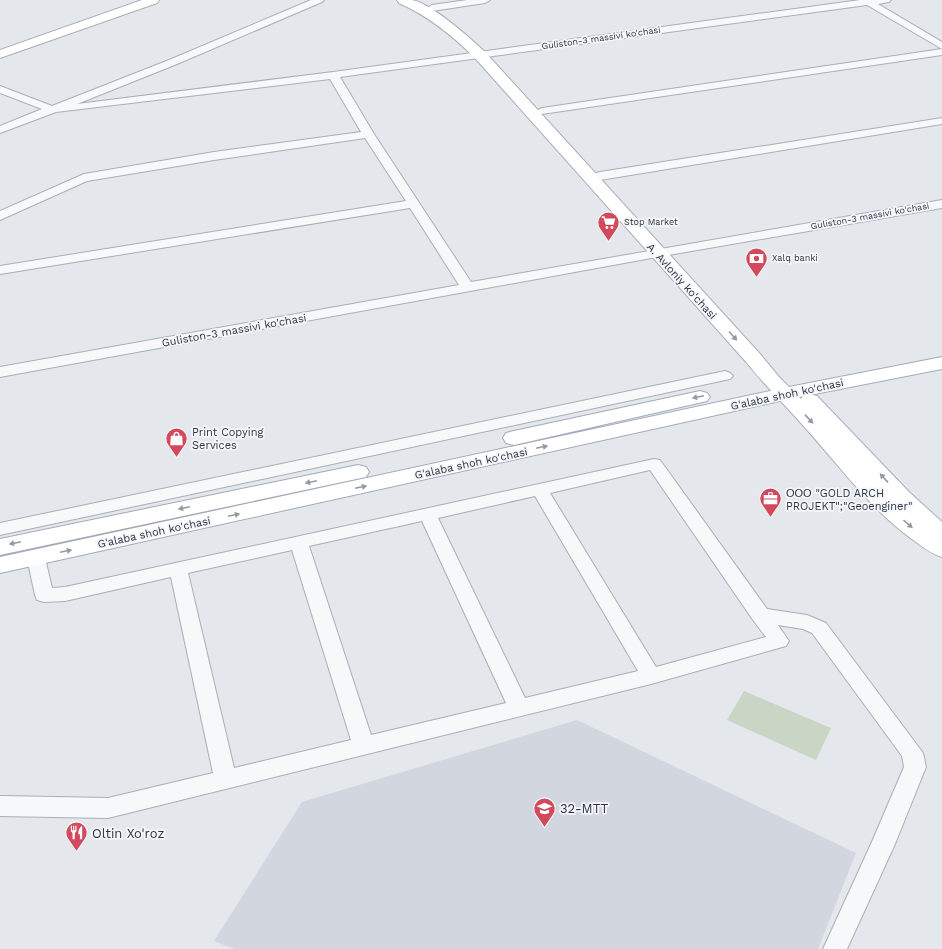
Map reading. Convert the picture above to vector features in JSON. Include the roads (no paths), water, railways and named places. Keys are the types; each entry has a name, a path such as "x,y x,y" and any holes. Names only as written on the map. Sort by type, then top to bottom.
{"street":[{"path":"0,49 139,0"},
{"path":"0,54 153,0"},
{"name":"Guliston-3 massivi ko'chasi","path":"0,130 180,59 319,0"},
{"name":"A. Avloniy ko'chasi","path":"403,0 433,15 485,54 542,111 600,176 748,353 786,386 934,529 942,534"},
{"name":"A. Avloniy ko'chasi","path":"414,0 432,8 469,33 485,54 663,252"},
{"path":"432,8 485,0"},
{"name":"Guliston-3 massivi ko'chasi","path":"51,109 87,106 333,75 867,1 886,0"},
{"path":"867,1 942,46"},
{"path":"542,111 942,52"},
{"path":"333,75 368,134 468,288"},
{"path":"0,89 51,109"},
{"path":"600,176 942,121"},
{"path":"0,216 84,178 214,156 368,134"},
{"path":"0,270 413,204"},
{"name":"Guliston-3 massivi ko'chasi","path":"0,372 663,252 942,204"},
{"name":"G'alaba shoh ko'chasi","path":"0,565 786,386 942,348"},
{"name":"G'alaba shoh ko'chasi","path":"0,547 412,461 644,401 786,386 942,363"},
{"path":"0,529 644,401 725,376"},
{"name":"A. Avloniy ko'chasi","path":"786,386 808,418 892,511 913,529 942,549"},
{"path":"0,806 108,808 651,676 779,641 654,464 65,594 44,595 36,558"},
{"path":"539,489 651,676"},
{"path":"427,514 519,708"},
{"path":"299,542 364,746"},
{"path":"178,569 225,780"},
{"path":"760,615 807,622 819,628 912,753 915,767 883,844 835,949"}],"place":[{"name":"Stop Market","path":"609,242"},
{"name":"Xalq banki","path":"757,278"},
{"name":"Print Copying Services","path":"176,458"},
{"name":"ООО \"GOLD ARCH PROJEKT\";\"Geoenginer\"","path":"771,518"},
{"name":"32-MTT","path":"545,828"},
{"name":"Oltin Xo'roz","path":"77,852"}]}
